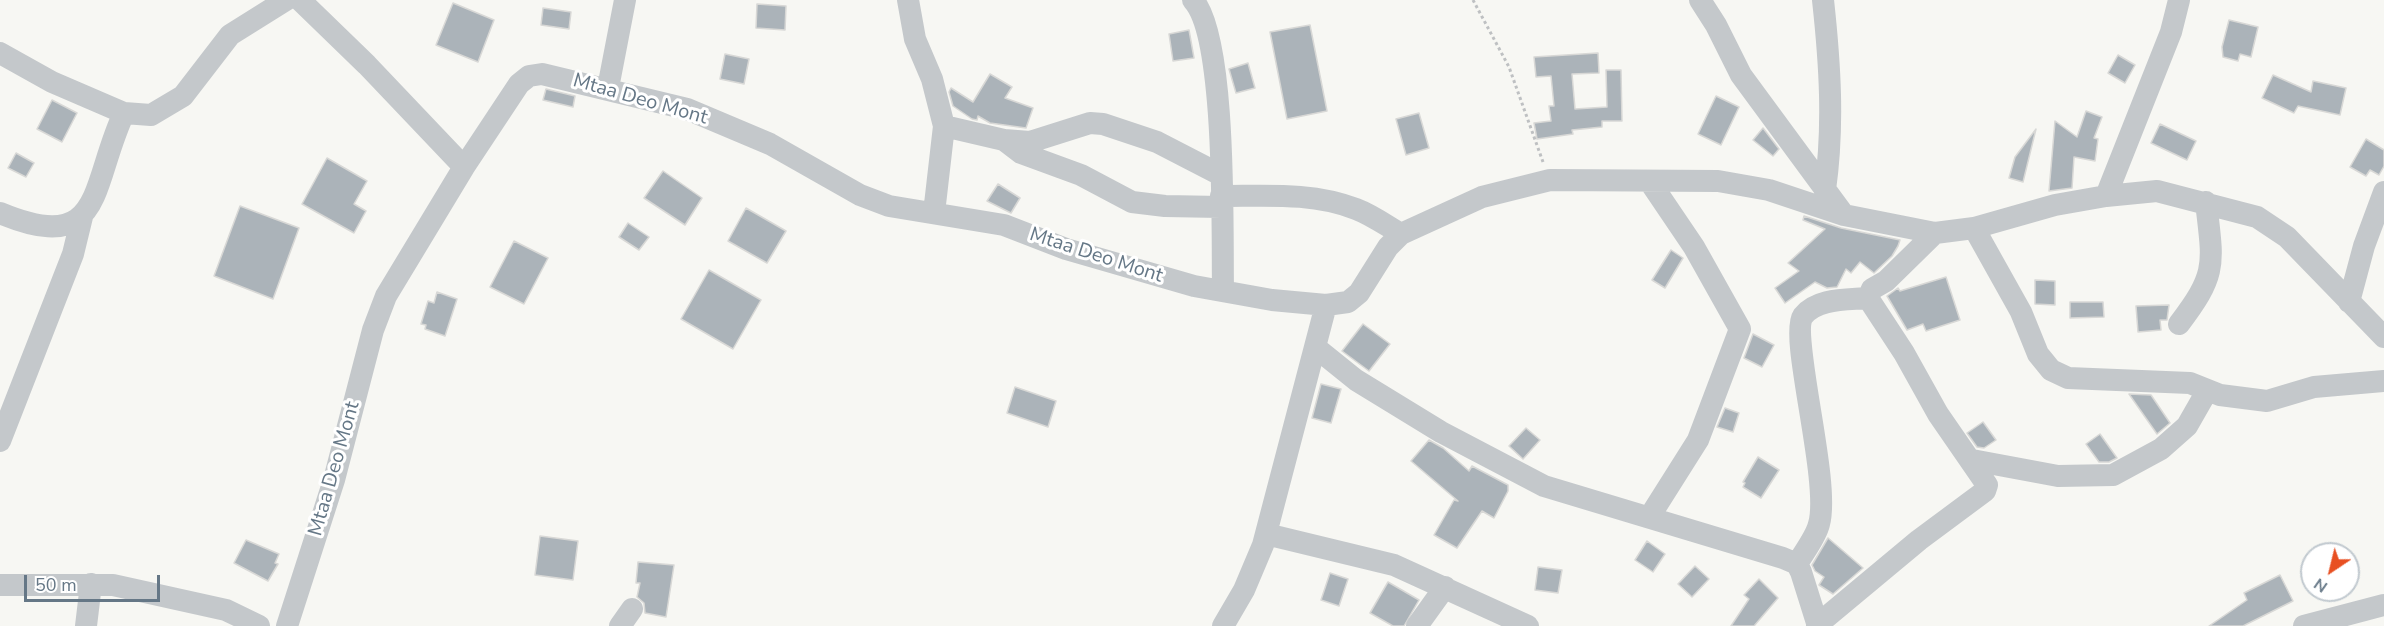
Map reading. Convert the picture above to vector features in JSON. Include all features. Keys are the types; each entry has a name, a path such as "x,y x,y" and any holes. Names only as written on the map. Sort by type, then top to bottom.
{"street":[{"path":"0,53 52,82 124,113 151,115 165,109 183,96 230,35 286,0"},
{"path":"300,0 367,65 464,166"},
{"path":"608,88 625,0"},
{"path":"908,0 915,39 932,79 944,126 934,213"},
{"path":"1193,0 1205,23 1214,59 1223,291"},
{"path":"1700,0 1716,25 1741,75 1844,215"},
{"path":"1823,0 1832,111 1831,147 1825,190"},
{"path":"2106,196 2171,32 2179,0"},
{"name":"Mtaa Deo Mont","path":"287,626 334,480 374,330 386,296 464,166 519,84 529,76 542,74 608,88 687,109 770,144 860,195 889,206 1004,225 1066,249 1194,286 1326,305"},
{"path":"0,441 73,254 82,217 92,201 124,113"},
{"path":"944,126 1004,140 1030,142 1089,123 1103,124 1157,142 1220,192"},
{"path":"1004,140 1021,153 1081,175 1132,202 1165,206 1220,192 1300,197 1330,201 1358,209 1401,234"},
{"path":"1223,626 1244,590 1266,534 1326,305 1348,302 1359,293 1388,247 1401,234 1482,196 1550,180 1728,183 1769,190 1844,215 1935,233 1974,228 2055,205 2106,196 2157,191 2257,217 2287,237 2384,337"},
{"path":"1650,182 1694,247 1740,329 1698,440 1650,516"},
{"path":"2349,302 2364,246 2384,192"},
{"path":"2179,324 2196,301 2211,272 2212,256 2206,202"},
{"path":"0,213 43,227 65,227 82,217"},
{"path":"1974,228 2021,312 2038,354 2051,370 2068,378 2190,383 2206,391 2267,401 2313,387 2384,381"},
{"path":"1868,298 1872,289 1886,281 1935,233"},
{"path":"1315,347 1356,380 1481,455 1544,486 1650,516 1797,564 1809,589 1818,625 1919,540 1985,491 1987,485 1972,460 1938,414 1904,353 1868,298"},
{"path":"1797,564 1819,525 1821,510 1817,441 1799,341 1799,323 1815,306 1868,298"},
{"path":"1972,460 2058,476 2113,475 2160,449 2187,426 2206,391"},
{"path":"1266,534 1394,565 1528,626"},
{"path":"86,626 92,584"},
{"path":"0,585 113,585 226,610 259,626"},
{"path":"1417,626 1445,587"},
{"path":"2304,626 2384,605"}],"path":[{"path":"1473,0 1509,67 1550,180"}],"building":[{"path":"453,3 494,20 478,62 436,45"},
{"path":"757,4 786,6 785,30 756,28"},
{"path":"543,8 571,12 569,29 541,25"},
{"path":"2229,20 2258,27 2251,57 2240,54 2238,61 2223,57 2222,47"},
{"path":"1310,25 1327,111 1287,119 1270,32"},
{"path":"1189,30 1194,58 1173,61 1169,34"},
{"path":"1598,53 1599,73 1572,74 1575,109 1607,107 1606,70 1621,70 1622,121 1602,121 1602,127 1572,130 1573,134 1537,139 1534,123 1551,121 1549,106 1554,106 1551,76 1536,77 1534,57"},
{"path":"725,54 749,59 744,84 720,79"},
{"path":"2118,55 2135,65 2125,83 2108,73"},
{"path":"1248,63 1255,88 1236,93 1229,69"},
{"path":"990,74 1012,87 1005,98 1033,108 1026,128 990,123 978,116 977,120 972,119 953,106 949,92 951,88 973,102"},
{"path":"2273,75 2311,92 2313,81 2346,88 2340,115 2298,106 2294,113 2262,98"},
{"path":"546,89 575,96 573,107 543,100"},
{"path":"1716,96 1739,107 1721,145 1698,134"},
{"path":"52,100 77,113 62,142 37,129"},
{"path":"2086,111 2102,117 2094,138 2098,139 2095,161 2074,157 2072,188 2049,191 2055,121 2077,137"},
{"path":"1419,113 1429,148 1406,155 1396,119"},
{"path":"2160,124 2196,141 2187,160 2151,143"},
{"path":"1763,128 1779,149 1773,156 1753,140"},
{"path":"2036,129 2023,182 2009,178 2015,157"},
{"path":"2366,139 2384,150 2384,166 2379,175 2370,170 2366,176 2350,167"},
{"path":"16,153 34,163 26,177 8,168"},
{"path":"327,158 367,181 354,204 366,211 354,233 302,204"},
{"path":"663,171 702,198 685,225 644,198"},
{"path":"998,184 1020,198 1011,213 987,201"},
{"path":"240,206 299,228 273,299 214,276"},
{"path":"746,208 786,231 767,263 728,241"},
{"path":"1804,216 1841,228 1900,240 1892,256 1874,273 1860,262 1851,273 1846,269 1837,287 1827,288 1815,282 1785,303 1775,288 1799,271 1788,263 1825,229 1803,220"},
{"path":"628,223 649,237 639,250 619,237"},
{"path":"514,241 548,258 524,304 490,287"},
{"path":"1671,250 1683,258 1665,288 1652,280"},
{"path":"709,270 761,300 733,349 681,319"},
{"path":"1946,277 1960,320 1926,331 1923,324 1907,330 1887,296 1898,288 1900,291"},
{"path":"2035,280 2055,281 2055,305 2035,304"},
{"path":"437,292 457,299 445,336 425,329 426,325 421,324 428,301 434,303"},
{"path":"2070,302 2103,302 2104,317 2070,318"},
{"path":"2169,305 2167,320 2160,320 2161,330 2138,332 2136,306"},
{"path":"1363,324 1390,344 1369,371 1342,351"},
{"path":"1753,334 1774,345 1762,367 1744,358"},
{"path":"1321,384 1341,389 1331,423 1312,418"},
{"path":"1015,387 1056,401 1048,427 1007,413"},
{"path":"2129,394 2151,395 2170,423 2157,434"},
{"path":"1725,408 1739,413 1733,432 1717,427"},
{"path":"1983,422 1996,440 1984,448 1977,447 1967,433"},
{"path":"1526,428 1540,440 1523,459 1509,446"},
{"path":"2100,434 2117,458 2109,462 2099,462 2086,444"},
{"path":"1429,440 1443,448 1469,471 1472,466 1508,485 1508,491 1494,518 1482,511 1457,548 1434,535 1454,500 1458,501 1411,461"},
{"path":"1758,457 1779,470 1761,498 1743,487 1745,483 1743,482"},
{"path":"540,536 578,541 573,580 535,575"},
{"path":"1828,538 1863,568 1833,594 1819,585 1824,577 1815,571 1812,565"},
{"path":"246,540 279,554 275,563 278,564 268,581 234,563"},
{"path":"1647,541 1665,554 1653,572 1635,560"},
{"path":"638,562 674,565 666,617 645,613 644,603 637,597 640,583 636,583"},
{"path":"1695,566 1709,579 1692,597 1678,584"},
{"path":"1538,567 1562,570 1558,593 1535,590"},
{"path":"1330,573 1348,579 1339,606 1321,600"},
{"path":"2280,575 2293,601 2243,626 2209,626 2247,600 2244,593"},
{"path":"1759,579 1778,598 1754,626 1731,626 1749,599 1744,595"},
{"path":"1388,582 1419,600 1404,626 1393,626 1370,613"}]}
